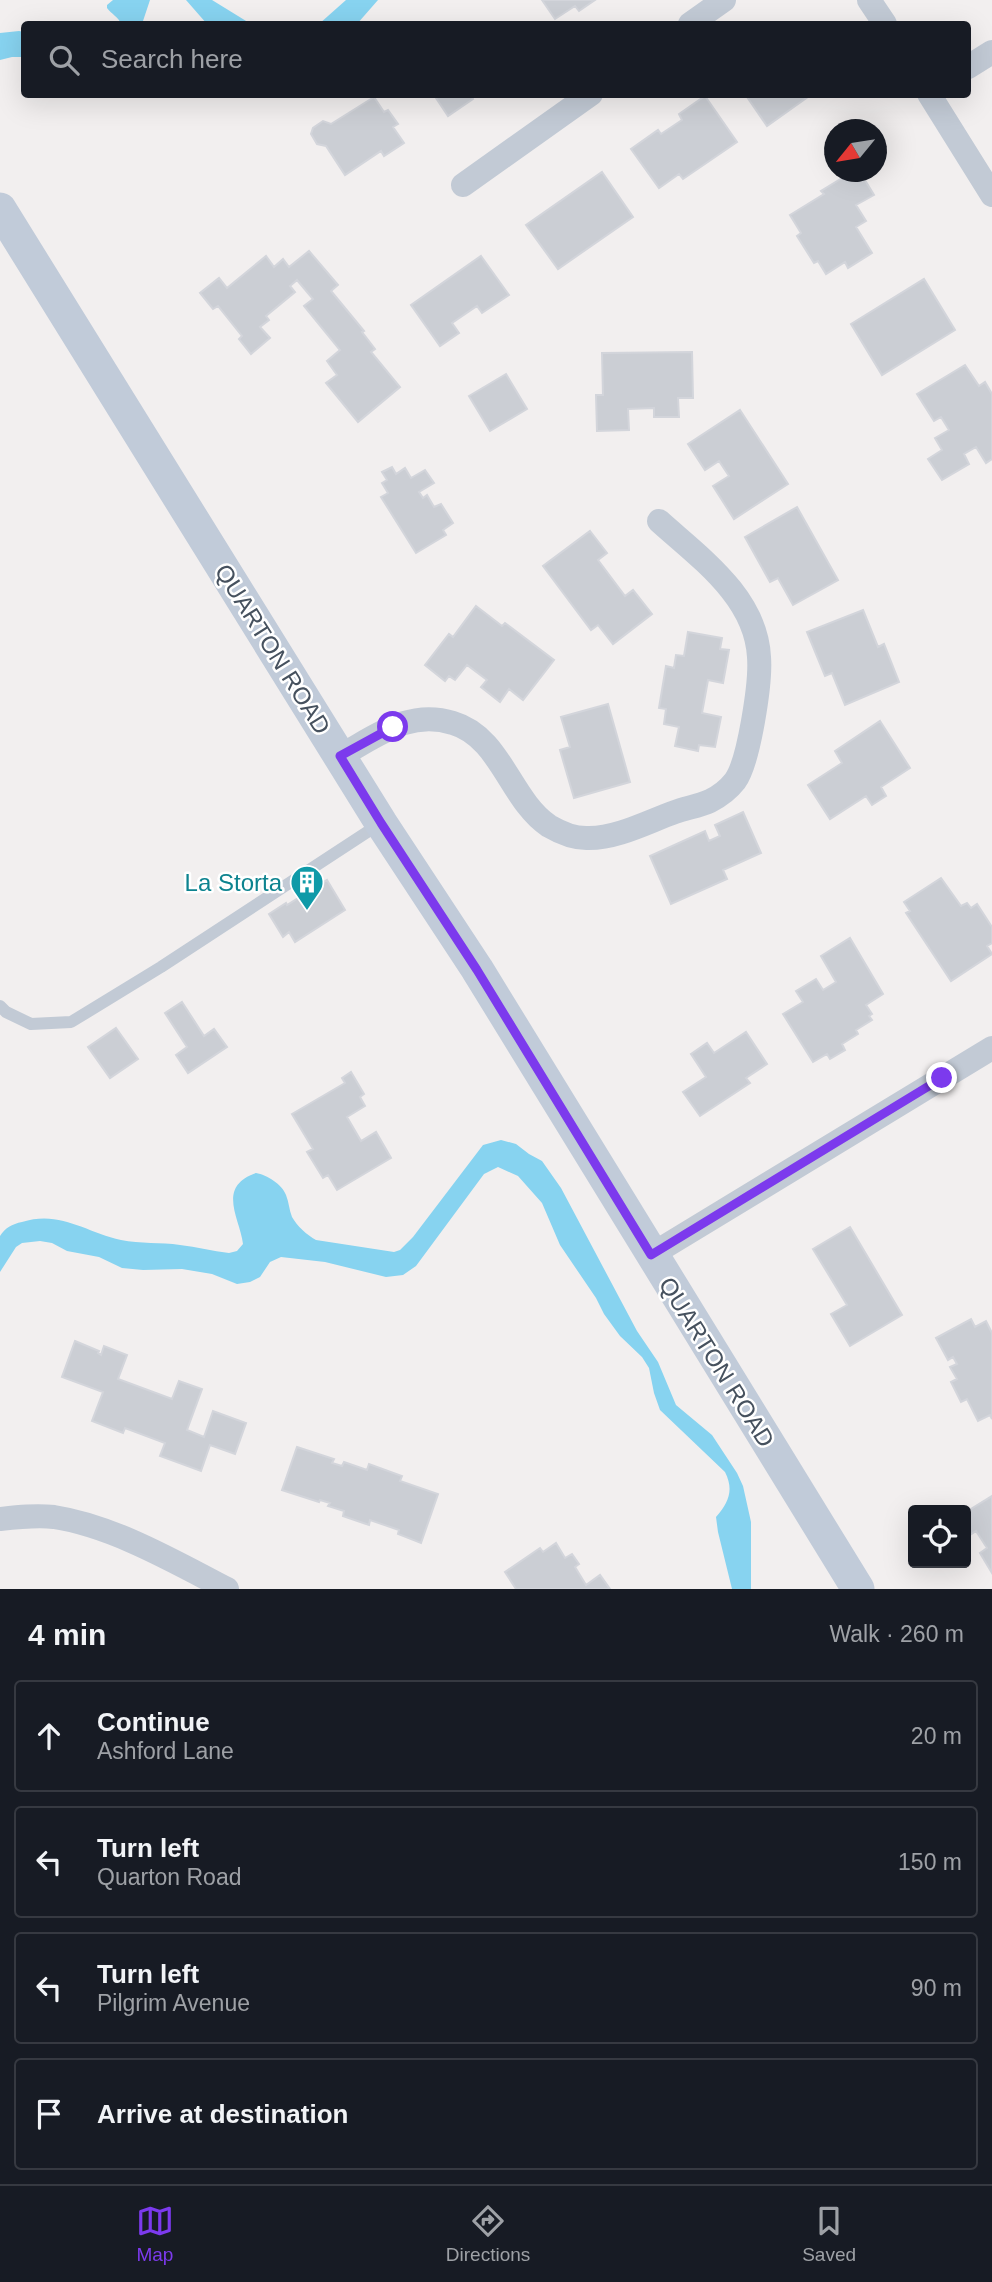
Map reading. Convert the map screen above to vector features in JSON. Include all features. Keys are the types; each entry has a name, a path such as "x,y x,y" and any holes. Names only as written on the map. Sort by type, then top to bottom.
{"street":[{"path":"694,21 724,0"},
{"path":"869,0 883,21"},
{"path":"971,66 992,52"},
{"path":"463,185 585,98"},
{"path":"931,98 992,195"},
{"name":"QUARTON ROAD","path":"0,209 381,823 477,970 858,1589"},
{"path":"340,756 412,719 437,719 454,723 471,730 488,748 532,811 548,825 567,836 587,839 610,836 723,794 742,768 760,668 759,642 741,601 715,572 659,520"},
{"path":"651,1255 992,1048"},
{"path":"0,1519 53,1517 90,1526 152,1552 227,1589"}],"lane":[{"path":"0,1006 6,1012 32,1024 71,1022 161,967 381,823"}],"water":[{"path":"113,0 150,0 143,21 120,21 107,5"},
{"path":"186,0 212,0 246,21 204,21"},
{"path":"346,0 378,0 360,21 322,21"},
{"path":"21,31 21,57 0,60 0,33"},
{"path":"501,1140 516,1144 542,1161 561,1188 637,1331 658,1362 676,1405 712,1435 737,1473 743,1486 751,1522 751,1589 732,1589 718,1532 716,1517 727,1501 730,1490 725,1472 660,1410 649,1368 604,1314 560,1245 542,1203 518,1176 498,1167 484,1174 416,1266 403,1275 386,1277 325,1262 281,1257 270,1262 260,1277 237,1284 212,1274 182,1269 122,1268 99,1257 67,1251 52,1243 40,1241 22,1243 16,1247 0,1272 0,1236 12,1225 36,1219 61,1220 128,1241 173,1244 229,1253 237,1251 243,1244 233,1204 234,1195 237,1186 244,1179 256,1173 281,1187 294,1220 316,1240 394,1252 400,1250 413,1237 483,1145"}],"building":[{"path":"542,0 595,0 579,11 575,6 555,19"},
{"path":"375,98 384,112 388,110 398,124 393,127 404,143 384,156 381,151 345,175 326,146 317,144 311,134 313,128 323,121 331,124"},
{"path":"436,98 472,98 473,99 448,116"},
{"path":"702,98 706,98 737,142 683,179 679,174 659,188 631,149 658,130 661,134 682,120 679,114"},
{"path":"748,98 806,98 767,126"},
{"path":"602,172 633,217 558,269 526,225"},
{"path":"836,182 866,182 874,195 856,205 866,221 856,227 872,253 848,268 845,262 826,274 818,261 814,263 797,236 801,233 790,215 824,194 821,191"},
{"path":"309,251 338,285 331,291 364,331 362,332 375,349 371,352 400,387 358,422 326,383 337,375 327,361 340,350 304,306 313,299 297,280 290,286 295,292 266,316 269,320 260,327 270,338 251,354 239,339 242,336 218,306 213,309 200,293 219,278 227,288 266,256 274,267 283,259 289,267"},
{"path":"481,256 509,295 482,313 477,306 452,323 459,333 440,346 411,305"},
{"path":"924,279 955,330 882,375 851,324"},
{"path":"692,352 693,398 678,398 679,417 654,417 654,408 628,409 629,430 597,431 596,395 603,395 602,353"},
{"path":"965,365 979,386 985,382 992,394 992,459 986,463 976,447 964,454 969,464 942,480 928,459 942,450 935,438 949,430 941,417 934,421 917,394"},
{"path":"506,374 527,409 490,431 469,396"},
{"path":"740,410 788,484 734,519 713,486 729,476 719,461 705,470 688,444"},
{"path":"392,467 396,474 405,468 411,478 425,470 434,483 419,492 423,498 427,495 434,507 441,504 453,523 443,530 446,535 416,553 381,497 388,493 382,483 387,480 382,472"},
{"path":"797,507 838,580 793,605 778,578 770,582 745,537"},
{"path":"590,531 607,553 598,560 625,596 633,590 652,614 613,644 598,625 591,630 543,566"},
{"path":"476,606 502,626 505,623 554,660 523,700 509,689 500,702 481,687 487,680 467,665 455,680 449,676 445,681 425,665 449,634 453,637"},
{"path":"863,610 878,647 884,644 899,682 845,705 832,673 825,676 807,632"},
{"path":"688,632 722,638 720,649 729,650 723,683 708,680 702,713 721,717 715,747 699,745 698,751 675,746 679,727 664,724 666,709 659,708 666,666 674,668 676,655 684,656"},
{"path":"608,704 630,782 574,798 560,750 570,747 561,717"},
{"path":"880,721 910,768 881,787 886,796 872,805 866,796 830,819 808,785 842,763 835,751"},
{"path":"743,812 761,853 723,870 727,879 671,904 650,856 705,831 709,841 720,836 715,825"},
{"path":"941,878 961,906 967,903 971,908 977,904 992,927 992,943 987,946 992,954 951,981 906,913 910,911 904,902"},
{"name":"La Storta","path":"327,880 345,910 295,942 289,932 283,937 269,914"},
{"path":"850,938 883,994 866,1005 872,1014 869,1016 872,1020 856,1030 858,1034 842,1044 845,1050 830,1059 827,1054 813,1062 783,1014 803,1002 796,991 816,979 823,990 836,982 821,956"},
{"path":"182,1002 204,1036 214,1029 227,1047 188,1073 176,1055 187,1047 165,1013"},
{"path":"116,1028 138,1059 110,1078 88,1047"},
{"path":"746,1032 767,1064 746,1078 750,1083 700,1116 683,1092 706,1077 691,1054 707,1043 714,1053"},
{"path":"351,1072 364,1094 360,1097 365,1106 347,1117 361,1141 376,1132 391,1158 337,1190 328,1175 323,1178 307,1152 313,1149 292,1114 345,1083 342,1078"},
{"path":"850,1227 902,1315 850,1346 831,1314 847,1305 813,1249"},
{"path":"971,1319 975,1327 986,1321 992,1333 992,1419 990,1415 978,1421 967,1399 961,1402 951,1382 957,1379 950,1367 957,1364 953,1357 948,1360 936,1338"},
{"path":"75,1341 99,1351 101,1355 104,1346 127,1355 118,1379 172,1399 179,1381 202,1389 187,1430 204,1437 213,1411 246,1423 235,1454 210,1445 201,1471 160,1456 165,1443 125,1428 123,1433 92,1421 103,1392 62,1377"},
{"path":"297,1447 334,1459 332,1463 342,1466 344,1462 367,1470 369,1464 402,1476 400,1481 438,1494 421,1543 398,1534 399,1530 370,1520 369,1525 343,1516 344,1511 328,1506 330,1503 282,1490"},
{"path":"992,1496 992,1573 980,1553 987,1548 976,1531 971,1534 971,1509"},
{"path":"556,1543 565,1558 572,1554 579,1564 575,1567 586,1585 600,1575 610,1589 516,1589 505,1572 540,1548 543,1552"}],"place":[{"name":"La Storta","path":"307,912"}],"route":[{"path":"393,727 340,756 477,970 651,1255 942,1078"}]}
